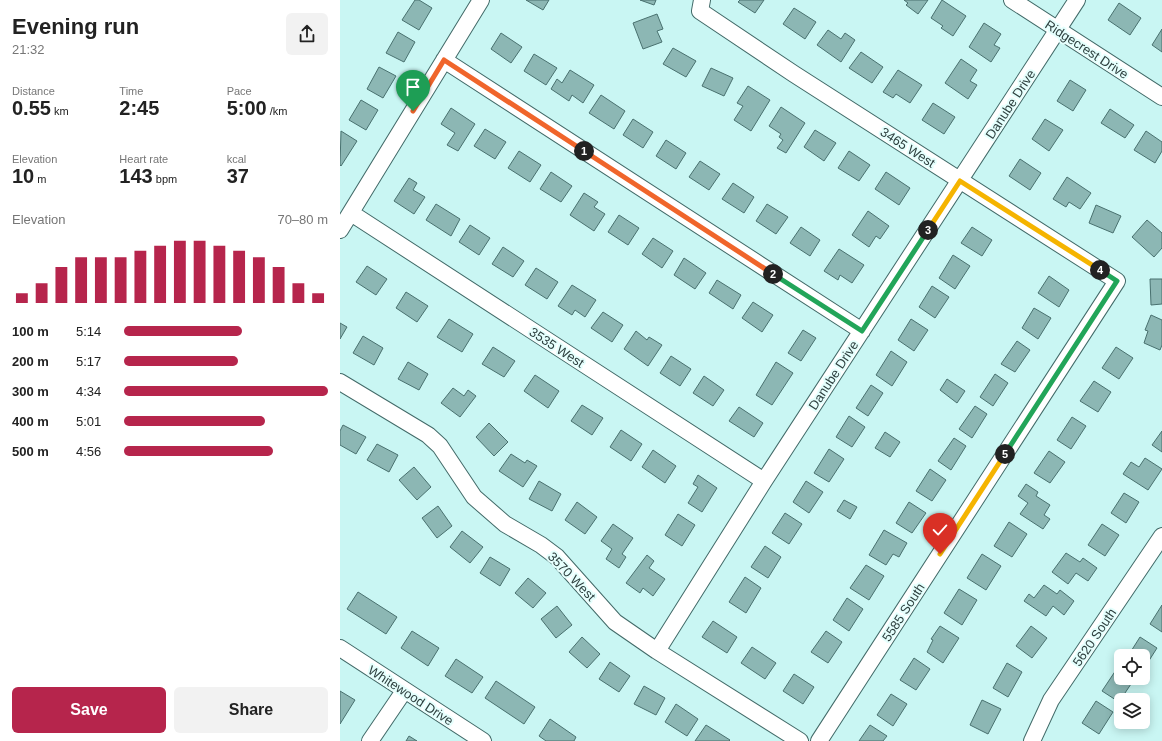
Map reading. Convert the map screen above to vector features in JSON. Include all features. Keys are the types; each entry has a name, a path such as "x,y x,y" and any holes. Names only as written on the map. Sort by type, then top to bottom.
{"street":[{"path":"340,230 481,0"},
{"name":"Ridgecrest Drive","path":"1012,0 1162,97"},
{"name":"Danube Drive","path":"657,651 764,481 1077,0"},
{"name":"3465 West","path":"701,6 794,74 1117,281"},
{"path":"444,60 862,331"},
{"name":"3535 West","path":"351,213 764,481"},
{"name":"5585 South","path":"819,741 1117,281"},
{"name":"3570 West","path":"340,382 428,435 440,446 474,497 489,512 505,524 541,545 557,557 615,622 657,651 800,741"},
{"name":"5620 South","path":"1032,741 1050,700 1162,536"},
{"name":"Whitewood Drive","path":"340,648 483,741"},
{"path":"370,741 404,691"}],"building":[{"path":"415,0 419,0 432,8 419,30 402,20"},
{"path":"526,0 549,0 543,10"},
{"path":"640,0 656,0 654,5"},
{"path":"740,0 764,0 755,13 738,2"},
{"path":"904,0 928,0 918,14 906,5 908,3"},
{"path":"942,0 966,16 953,36 941,28 943,26 931,18"},
{"path":"1119,3 1141,18 1130,35 1108,20"},
{"path":"794,8 816,22 805,39 783,24"},
{"path":"657,14 663,29 657,31 662,42 643,49 633,23"},
{"path":"984,23 1001,34 994,45 1000,48 991,62 969,47"},
{"path":"1162,29 1162,52 1152,45"},
{"path":"828,30 841,39 845,33 855,40 841,62 817,45"},
{"path":"398,32 415,42 404,62 386,53"},
{"path":"501,33 522,47 511,63 491,49"},
{"path":"673,48 696,61 686,77 663,64"},
{"path":"861,52 883,67 872,83 849,68"},
{"path":"534,54 557,68 546,85 524,71"},
{"path":"961,59 977,70 970,81 977,85 968,99 945,83"},
{"path":"379,67 396,76 383,98 367,89"},
{"path":"711,68 733,78 724,96 702,86"},
{"path":"570,70 594,85 583,103 572,95 569,101 551,89 557,79 562,83"},
{"path":"898,70 922,85 910,103 896,94 893,98 883,92"},
{"path":"1070,80 1086,90 1073,111 1057,101"},
{"path":"748,86 770,100 751,131 734,120 743,106 737,103"},
{"path":"601,95 625,111 614,129 589,113"},
{"path":"361,100 378,110 366,130 349,120"},
{"path":"933,103 955,117 944,134 922,120"},
{"path":"781,107 805,123 786,153 777,148 783,140 779,137 781,134 769,126"},
{"path":"451,108 475,124 458,151 447,145 455,133 441,124"},
{"path":"1110,109 1134,125 1125,138 1101,123"},
{"path":"633,119 653,132 643,148 623,135"},
{"path":"1045,119 1063,130 1049,151 1032,139"},
{"path":"485,129 506,142 495,159 474,146"},
{"path":"815,130 836,143 824,161 804,147"},
{"path":"341,131 357,141 341,166 340,165"},
{"path":"1146,131 1162,142 1162,151 1155,163 1134,150"},
{"path":"666,140 686,153 676,169 656,156"},
{"path":"519,151 541,165 530,182 508,168"},
{"path":"849,151 870,165 859,181 838,168"},
{"path":"1020,159 1041,173 1030,190 1009,176"},
{"path":"700,161 720,174 709,190 689,177"},
{"path":"551,172 572,186 561,202 540,189"},
{"path":"886,172 910,188 899,205 875,189"},
{"path":"1067,177 1091,193 1080,209 1069,202 1066,207 1053,199"},
{"path":"409,178 417,183 413,190 425,197 414,214 394,201"},
{"path":"733,183 754,197 744,213 722,199"},
{"path":"584,193 598,202 594,207 605,214 594,231 570,215"},
{"path":"436,204 460,219 451,236 426,220"},
{"path":"767,204 788,217 776,234 756,221"},
{"path":"1096,205 1121,216 1113,233 1089,223"},
{"path":"868,211 889,226 880,239 876,236 869,247 852,235"},
{"path":"619,215 639,228 628,245 608,232"},
{"path":"1147,220 1162,233 1162,248 1154,257 1132,237"},
{"path":"470,225 490,238 479,255 459,242"},
{"path":"801,227 820,240 810,256 790,243"},
{"path":"972,227 992,240 982,256 961,243"},
{"path":"653,238 673,251 662,268 642,254"},
{"path":"503,247 524,261 513,277 492,264"},
{"path":"839,249 864,265 852,283 840,275 838,280 824,271"},
{"path":"953,255 970,266 955,289 939,278"},
{"path":"684,258 706,273 695,289 674,275"},
{"path":"367,266 387,279 376,295 356,282"},
{"path":"536,268 558,282 547,299 525,285"},
{"path":"1049,276 1069,290 1059,307 1038,293"},
{"path":"1150,279 1162,279 1162,304 1151,305"},
{"path":"717,280 741,295 733,309 709,293"},
{"path":"572,285 596,300 585,317 575,310 572,315 558,306"},
{"path":"932,286 949,297 935,318 919,307"},
{"path":"406,292 428,306 417,322 396,308"},
{"path":"753,302 773,315 762,332 742,318"},
{"path":"1034,308 1051,318 1038,339 1022,328"},
{"path":"603,312 623,325 612,342 591,328"},
{"path":"1151,315 1162,320 1162,345 1160,350 1144,343 1148,331 1145,330"},
{"path":"449,319 473,334 462,352 437,337"},
{"path":"911,319 928,330 914,351 898,340"},
{"path":"340,323 347,327 340,339"},
{"path":"803,330 816,338 801,361 788,353"},
{"path":"636,331 647,340 649,337 662,345 648,366 624,349"},
{"path":"363,336 383,348 374,365 353,353"},
{"path":"1017,341 1030,350 1015,372 1001,364"},
{"path":"493,347 515,361 504,377 482,364"},
{"path":"1116,347 1133,358 1119,379 1102,368"},
{"path":"891,351 907,362 892,386 876,375"},
{"path":"671,356 691,369 680,386 660,373"},
{"path":"408,362 428,374 419,390 398,379"},
{"path":"776,362 793,373 772,405 756,395"},
{"path":"995,374 1008,383 993,406 980,397"},
{"path":"535,375 559,391 548,408 524,391"},
{"path":"704,376 724,390 713,406 693,393"},
{"path":"947,379 965,391 957,403 940,390"},
{"path":"1094,381 1111,392 1098,412 1080,401"},
{"path":"871,385 883,393 868,416 856,408"},
{"path":"453,388 464,396 468,390 476,396 460,417 441,403"},
{"path":"582,405 603,418 592,435 571,421"},
{"path":"975,406 987,414 972,438 959,429"},
{"path":"739,407 763,423 754,437 729,421"},
{"path":"849,416 865,427 852,447 836,437"},
{"path":"1072,417 1086,426 1071,449 1057,440"},
{"path":"489,423 508,442 494,456 476,437"},
{"path":"343,425 366,437 356,454 340,445 340,431"},
{"path":"621,430 642,444 631,461 610,447"},
{"path":"1162,431 1162,452 1152,445"},
{"path":"885,432 900,442 890,457 875,448"},
{"path":"954,438 966,446 951,470 938,461"},
{"path":"377,444 398,455 389,472 367,460"},
{"path":"829,449 844,459 829,482 814,473"},
{"path":"653,450 676,466 665,483 642,467"},
{"path":"1049,451 1065,462 1050,483 1034,473"},
{"path":"511,454 525,463 527,460 537,466 523,487 499,471"},
{"path":"1145,458 1162,469 1148,490 1123,474 1131,462 1139,467"},
{"path":"414,467 431,487 417,500 399,480"},
{"path":"930,469 946,480 932,501 916,491"},
{"path":"698,475 717,488 702,512 688,503 698,487 693,484"},
{"path":"539,481 561,494 552,511 529,499"},
{"path":"806,481 823,492 809,513 793,502"},
{"path":"1026,484 1038,492 1036,496 1050,505 1044,515 1050,519 1043,529 1020,514 1028,503 1018,496"},
{"path":"1124,493 1139,502 1126,523 1111,513"},
{"path":"844,500 857,507 850,519 837,511"},
{"path":"577,502 597,517 585,534 565,520"},
{"path":"909,502 926,513 912,533 896,523"},
{"path":"438,506 452,526 437,538 422,518"},
{"path":"785,513 802,524 789,544 772,533"},
{"path":"678,514 695,525 682,546 665,535"},
{"path":"1009,522 1027,534 1012,557 994,546"},
{"path":"613,524 633,538 622,554 626,557 619,568 606,559 612,549 601,541"},
{"path":"1102,524 1119,535 1105,556 1088,545"},
{"path":"884,530 907,543 899,557 893,554 886,565 869,555"},
{"path":"462,531 483,547 470,563 450,547"},
{"path":"765,546 781,557 768,578 751,567"},
{"path":"1066,553 1080,562 1083,558 1097,568 1088,581 1076,573 1068,584 1052,572"},
{"path":"982,554 1001,566 986,590 967,578"},
{"path":"647,555 654,561 649,568 665,579 653,596 643,588 640,593 626,583"},
{"path":"490,557 510,569 500,586 480,573"},
{"path":"866,565 884,576 869,600 850,588"},
{"path":"745,577 761,588 746,613 729,602"},
{"path":"528,578 546,593 533,608 515,593"},
{"path":"1044,585 1057,594 1060,590 1074,601 1064,615 1053,606 1046,616 1024,601 1029,594 1034,598"},
{"path":"959,589 977,600 962,625 944,613"},
{"path":"358,592 397,617 386,634 347,609"},
{"path":"847,598 863,609 849,631 833,620"},
{"path":"1162,605 1162,632 1150,624"},
{"path":"557,606 572,625 556,638 541,619"},
{"path":"713,621 737,637 727,653 702,637"},
{"path":"940,626 959,638 943,663 927,652 933,640 931,639"},
{"path":"1031,626 1047,638 1032,658 1016,646"},
{"path":"412,631 439,648 428,666 401,648"},
{"path":"826,631 842,642 828,663 811,652"},
{"path":"582,637 600,654 587,668 569,652"},
{"path":"1140,637 1157,648 1150,659 1150,649 1132,649"},
{"path":"752,647 776,663 765,679 741,663"},
{"path":"914,658 930,669 916,690 900,680"},
{"path":"456,659 483,677 472,693 445,676"},
{"path":"610,662 630,676 619,692 599,679"},
{"path":"1007,663 1022,672 1008,697 993,688"},
{"path":"1114,673 1114,685 1130,685 1125,693 1114,693 1114,699 1102,691"},
{"path":"794,674 814,687 803,704 783,691"},
{"path":"496,681 535,707 524,724 485,698"},
{"path":"644,686 665,698 656,715 634,704"},
{"path":"340,691 355,700 340,724"},
{"path":"891,694 907,704 893,726 877,715"},
{"path":"982,700 1001,709 988,734 970,725"},
{"path":"1096,701 1113,712 1099,734 1082,723"},
{"path":"676,704 698,719 687,736 665,722"},
{"path":"550,719 576,737 574,741 546,741 539,736"},
{"path":"706,725 730,740 695,741"},
{"path":"870,725 887,736 883,741 859,741"},
{"path":"409,736 417,741 406,741"}],"route":[{"path":"413,111 444,60 862,331 960,181 1117,281 940,554"}]}
